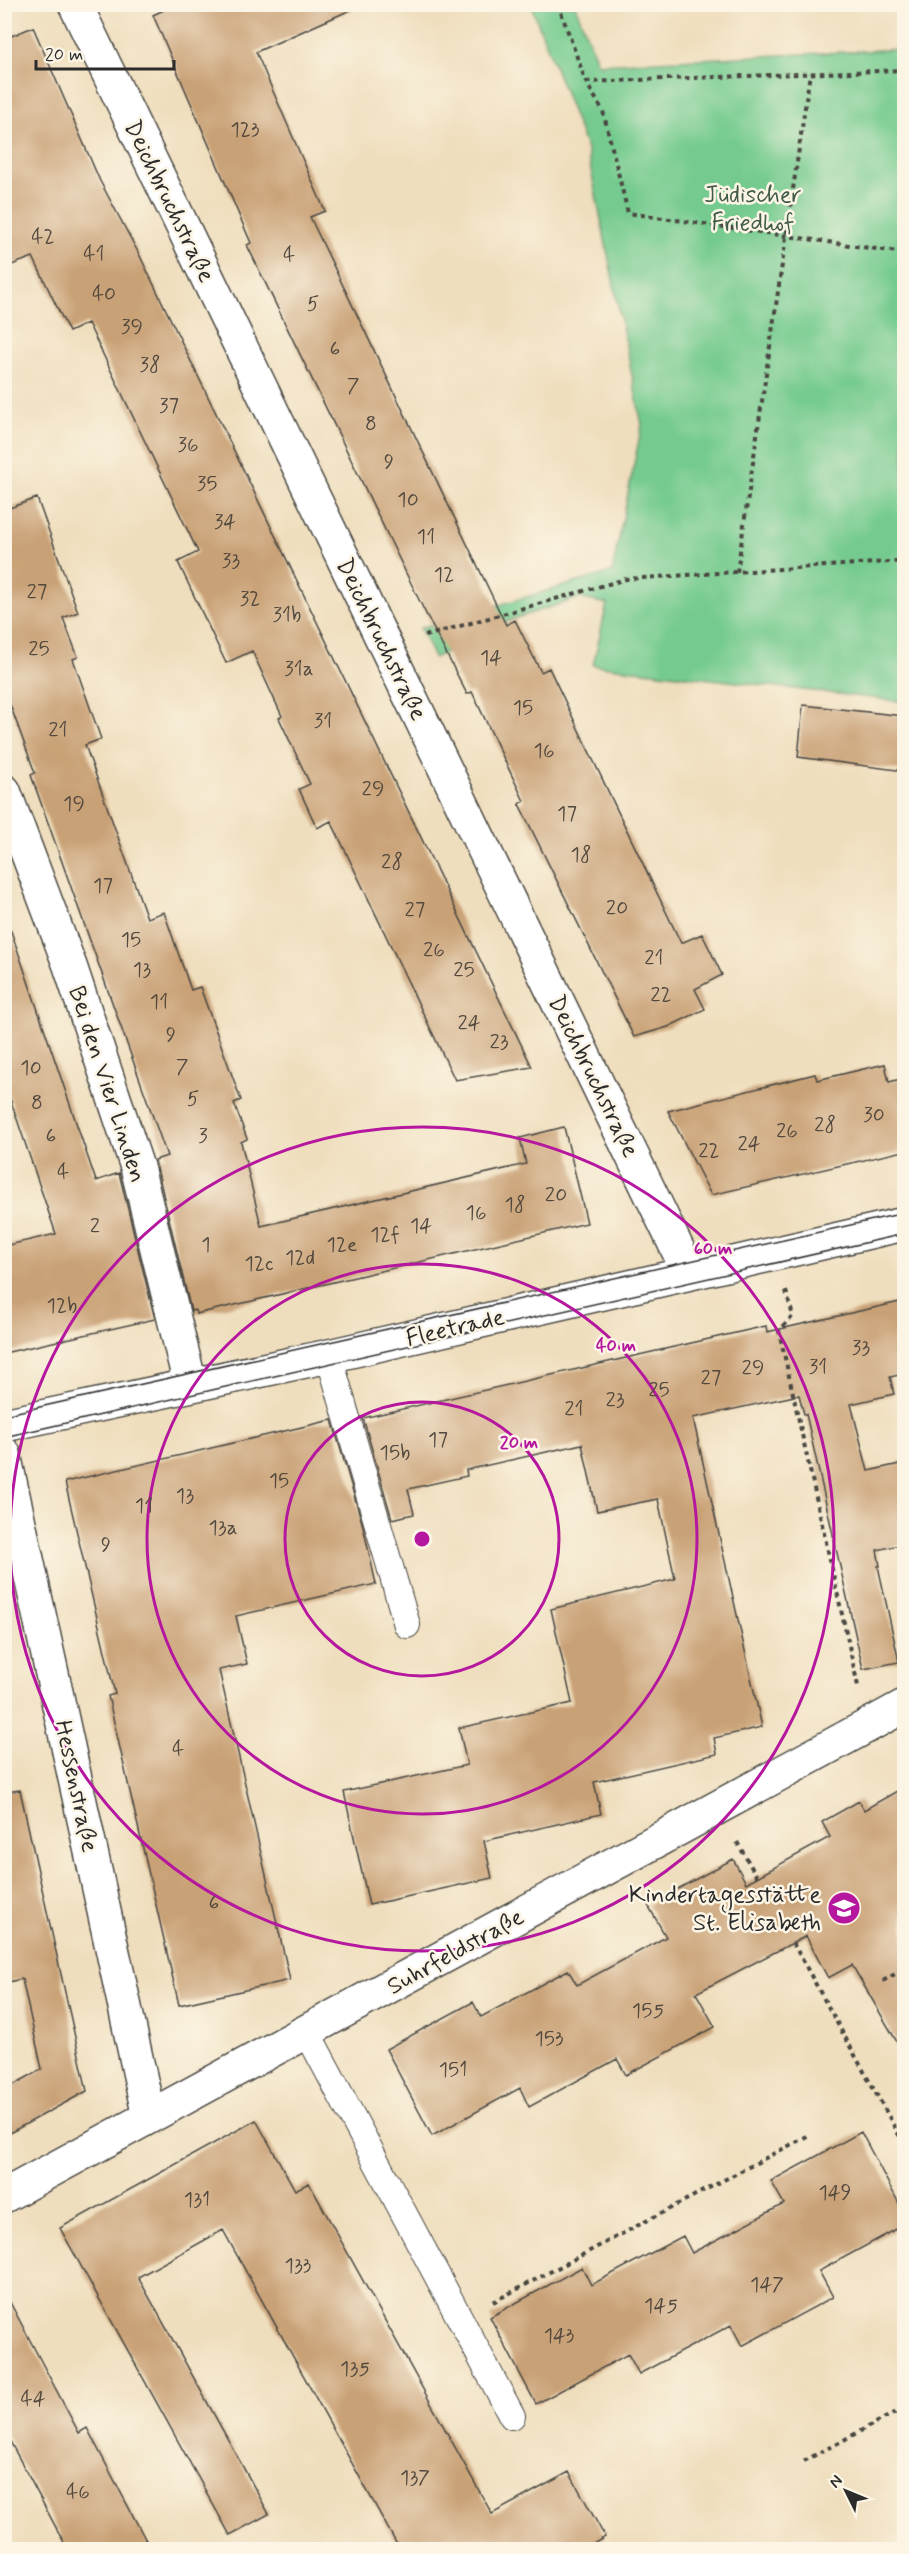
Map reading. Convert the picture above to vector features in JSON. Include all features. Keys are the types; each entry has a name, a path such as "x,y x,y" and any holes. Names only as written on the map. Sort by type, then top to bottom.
{"street":[{"name":"Deichbruchstraße","path":"75,4 689,1273"},
{"name":"Bei den Vier Linden","path":"4,791 70,966 137,1167 190,1384"},
{"name":"Fleetrade","path":"4,1425 329,1356 904,1224"},
{"name":"Hessenstraße","path":"4,1454 149,2117"},
{"name":"Suhrfeldstraße","path":"4,2196 904,1706"}],"lane":[{"path":"329,1356 406,1625"},
{"path":"307,2032 512,2416"}],"path":[{"path":"558,4 586,82 603,111 627,213 786,238 904,253"},
{"path":"586,82 904,70"},
{"path":"737,572 810,73"},
{"path":"389,653 424,637 626,579 904,561"},
{"path":"777,1252 793,1316 779,1330 867,1726"},
{"path":"793,1943 904,2144"},
{"path":"883,1981 904,1969"},
{"path":"461,2319 811,2134"},
{"path":"804,2462 904,2408"}],"green space":[{"name":"Jüdischer Friedhof","path":"531,5 575,5 598,64 904,49 904,702 593,665 607,604 579,598 513,619 434,658 420,628 612,572 642,425 587,150"}],"building":[{"path":"177,4 364,4 256,52 325,211 310,217 506,625 515,620 541,672 549,668 681,943 702,934 711,952 722,975 695,989 705,1009 668,1027 634,1037 519,804 524,801 472,692 467,694 423,608 247,245 251,243 153,15"},
{"path":"33,27 100,181 139,254 532,1067 455,1080 331,821 317,828 299,789 310,784 279,718 282,716 252,651 226,663 178,562 198,552 88,323 69,332 33,257 4,268 4,39"},
{"path":"37,498 78,612 63,618 78,657 73,659 101,739 85,745 147,918 164,912 191,990 200,987 241,1100 234,1103 247,1139 241,1142 261,1226 526,1164 520,1138 564,1127 587,1223 196,1314 195,1310 191,1311 155,1160 167,1156 31,775 35,773 4,688 4,510"},
{"path":"803,705 904,716 904,771 798,757"},
{"path":"11,931 96,1181 119,1173 155,1319 4,1353 4,1246 56,1234 4,1081 4,932"},
{"path":"885,1064 889,1082 904,1078 904,1151 711,1195 668,1111 815,1074 817,1080"},
{"path":"904,1301 904,1374 890,1377 894,1394 851,1404 868,1471 904,1463 904,1544 877,1550 880,1566 878,1566 899,1662 863,1669 806,1414 804,1414 799,1395 693,1418 762,1727 714,1738 717,1754 594,1782 601,1814 484,1841 492,1878 369,1905 344,1792 467,1765 459,1728 572,1703 551,1609 675,1579 658,1499 597,1511 582,1444 466,1470 467,1476 408,1489 414,1514 392,1519 363,1418 766,1326 767,1332"},
{"path":"332,1420 363,1526 376,1584 236,1616 247,1664 219,1670 290,1980 179,2005 108,1696 115,1694 65,1482"},
{"path":"904,1787 904,2054 852,1965 828,1978 806,1936 696,1993 715,2027 626,2075 617,2059 529,2107 520,2088 432,2136 386,2049 473,2002 481,2017 568,1970 577,1985 666,1937 648,1905 733,1859 746,1883 830,1837 822,1822 859,1801 864,1810"},
{"path":"20,1790 87,2091 4,2136 4,2090 42,2069 22,1979 4,1983 4,1792"},
{"path":"256,2120 295,2190 309,2183 492,2514 569,2472 605,2537 583,2550 400,2550 223,2230 138,2277 269,2514 230,2535 60,2228"},
{"path":"861,2132 904,2213 904,2225 819,2271 833,2297 742,2346 731,2325 639,2374 628,2354 536,2404 490,2317 582,2267 591,2285 683,2236 692,2253 784,2204 771,2181"},
{"path":"4,2291 79,2433 87,2428 151,2550 68,2550 4,2430"}],"tram line":[{"path":"4,1415 904,1213"},
{"path":"4,1437 904,1234"}],"place":[{"name":"Kindertagesstätte St. Elisabeth","path":"844,1908"}]}
